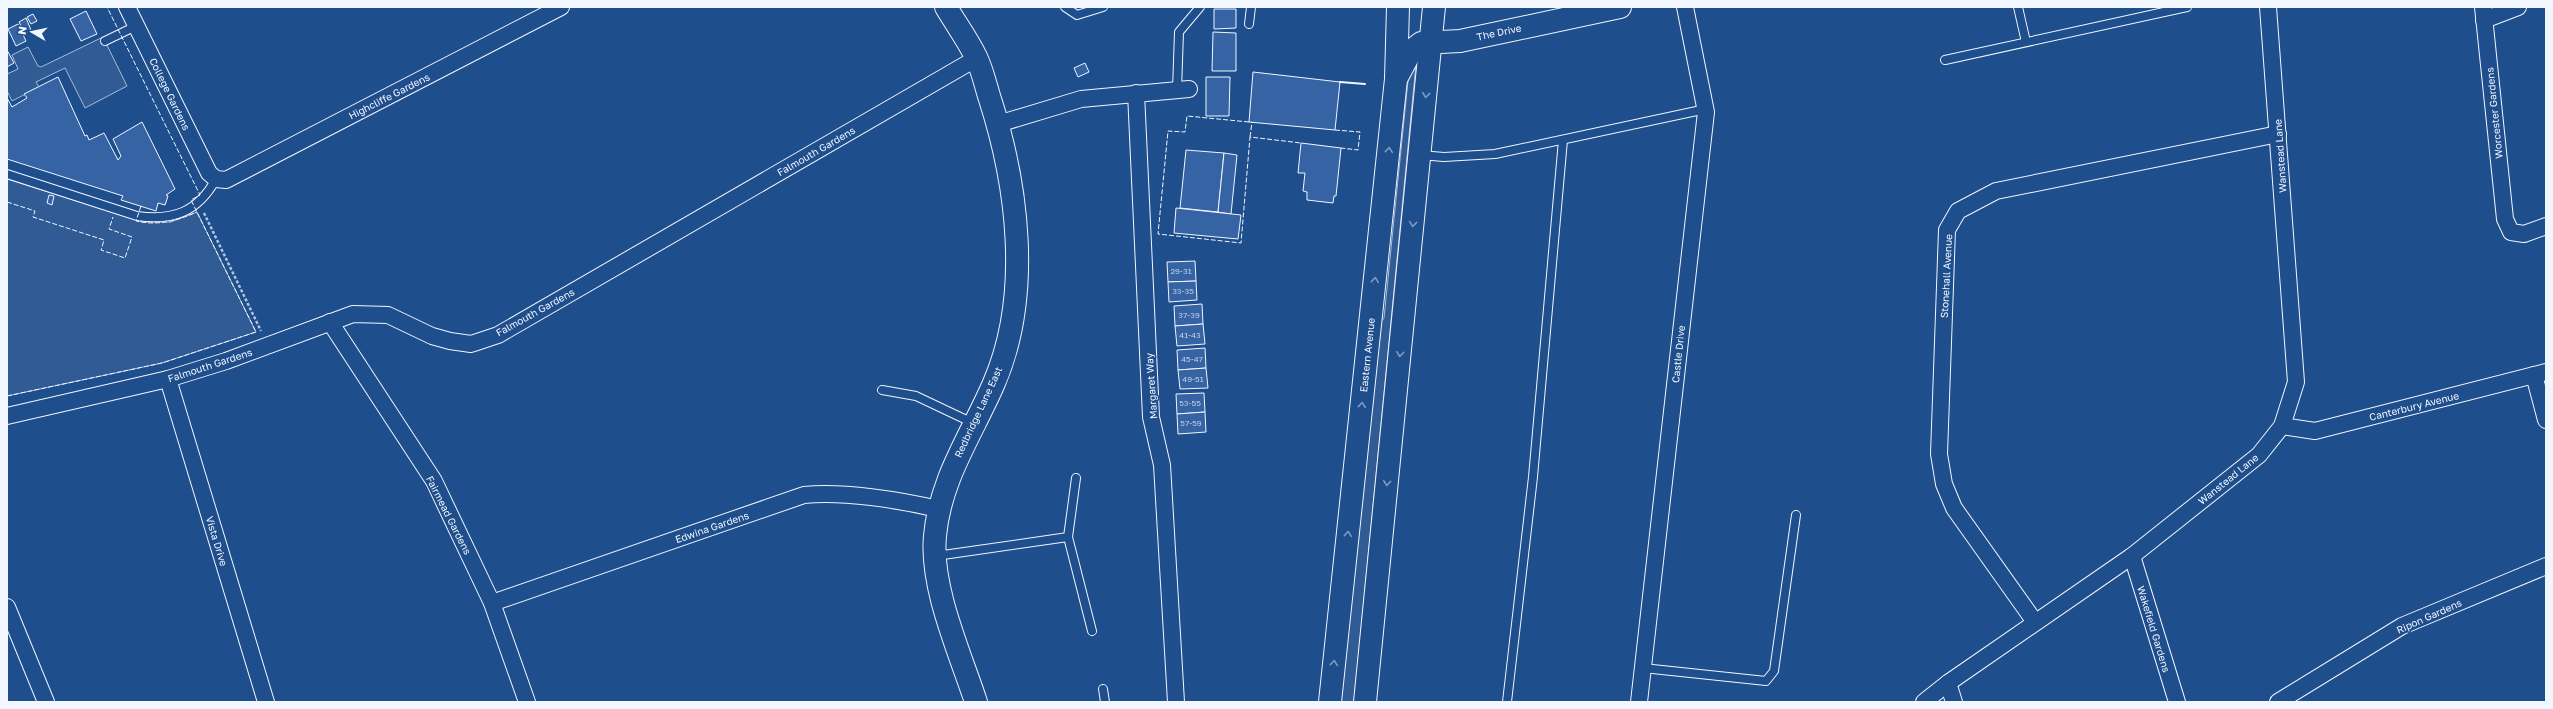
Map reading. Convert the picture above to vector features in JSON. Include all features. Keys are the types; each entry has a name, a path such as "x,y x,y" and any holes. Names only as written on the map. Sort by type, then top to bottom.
{"main road":[{"name":"Redbridge Lane East","path":"946,7 977,58 998,124 1013,208 1016,258 1015,299 1007,348 994,384 956,459 938,509 934,556 937,582 976,702"},
{"name":"Eastern Avenue","path":"1330,702 1396,79 1398,7"},
{"path":"1365,702 1434,7"},
{"name":"The Drive","path":"1396,79 1411,51 1421,43 1460,41 1620,7"}],"street":[{"name":"College Gardens","path":"127,7 210,173 216,179"},
{"name":"Highcliffe Gardens","path":"216,179 226,180 561,7"},
{"name":"Castle Drive","path":"1639,702 1706,109 1685,7"},
{"name":"Wanstead Lane","path":"1924,702 1948,683 2034,622 2132,556 2259,455 2282,426 2296,382 2268,7"},
{"path":"2483,13 2518,7"},
{"name":"Worcester Gardens","path":"2483,13 2505,219 2511,232 2524,234 2546,226"},
{"name":"Falmouth Gardens","path":"7,416 168,379 269,346 353,314 371,313 388,315 432,336 450,341 471,344 498,335 977,58"},
{"path":"998,124 1081,99 1183,90"},
{"name":"Margaret Way","path":"1136,93 1151,418 1162,465 1176,702"},
{"name":"Stonehall Avenue","path":"2034,622 1954,508 1944,484 1939,454 1947,230 1958,211 1996,191 2278,134"},
{"name":"Fairmead Gardens","path":"330,322 434,481 492,603 527,702"},
{"path":"2540,373 2546,420"},
{"name":"Canterbury Avenue","path":"2282,426 2315,431 2540,373"},
{"name":"Vista Drive","path":"168,379 266,702"},
{"name":"Edwina Gardens","path":"492,603 804,495 820,494 850,496 919,504 938,509"},
{"name":"Wakefield Gardens","path":"2132,556 2177,702"},
{"name":"Ripon Gardens","path":"2278,702 2402,626 2546,566"},
{"path":"7,607 46,702"},
{"path":"1948,683 1954,702"}],"lane":[{"path":"1065,7 1077,15 1103,7"},
{"path":"1183,90 1179,32 1200,7"},
{"path":"1249,24 1251,7"},
{"path":"2018,7 2026,42"},
{"path":"1945,60 2187,7"},
{"path":"105,41 136,26"},
{"path":"1420,155 1444,157 1495,154 1706,109"},
{"path":"1507,702 1533,477 1563,140"},
{"path":"7,174 137,216 157,219 175,216 199,203 209,193 216,179"},
{"path":"882,390 916,396 973,423"},
{"path":"1076,478 1068,537 1092,631"},
{"path":"1643,668 1766,681 1774,671 1796,515"},
{"path":"934,556 1068,537"},
{"path":"1103,689 1105,702"}],"path":[{"path":"199,203 269,346"}],"shaded area":[{"path":"103,37 127,86 85,108 65,68 36,82 39,87 12,101 7,91 7,74 18,69 12,55 28,47 38,66 41,67"},
{"path":"1417,54 1354,702 1338,702 1375,330 1384,318 1410,61"},
{"path":"7,179 143,222 171,222 197,212 256,332 162,363 7,396"}],"building":[{"path":"1214,9 1236,9 1236,28 1214,29"},
{"path":"86,11 97,34 81,41 70,19"},
{"path":"33,14 37,21 31,24 27,17"},
{"path":"26,18 31,30 25,33 19,22"},
{"path":"18,24 26,41 16,46 8,29"},
{"path":"1213,32 1236,33 1236,71 1212,71"},
{"path":"7,50 14,63 7,67"},
{"path":"1085,63 1089,72 1078,77 1074,68"},
{"path":"1253,72 1340,82 1335,130 1249,122"},
{"path":"58,77 85,136 87,135 89,140 104,133 118,160 121,156 113,139 142,122 175,189 166,195 168,196 165,205 158,203 156,211 121,200 123,196 7,159 7,98 12,107 27,98 24,94"},
{"path":"1206,77 1230,77 1229,116 1206,116"},
{"path":"1301,143 1341,148 1336,196 1334,196 1333,203 1307,200 1307,192 1303,191 1305,173 1298,173"},
{"path":"1186,150 1224,153 1218,212 1180,208"},
{"path":"1224,153 1237,155 1231,214 1218,212"},
{"path":"49,195 54,196 52,205 47,203"},
{"path":"1176,208 1241,215 1238,239 1174,233"},
{"path":"1195,261 1196,281 1168,282 1167,262"},
{"path":"1196,281 1197,300 1169,302 1168,282"},
{"path":"1202,304 1203,324 1175,326 1174,306"},
{"path":"1203,324 1205,344 1177,346 1175,326"},
{"path":"1205,348 1206,368 1178,370 1177,350"},
{"path":"1206,368 1208,388 1180,389 1178,370"},
{"path":"1204,393 1205,412 1177,414 1176,394"},
{"path":"1205,412 1206,432 1178,434 1177,414"}],"fence":[{"path":"7,396 162,363 256,332 191,200 200,195 107,7"},
{"path":"1249,122 1187,116 1185,132 1168,131 1158,234 1241,243 1250,137 1301,143"},
{"path":"1250,137 1252,122"},
{"path":"1335,130 1360,132 1358,150 1341,148"},
{"path":"7,202 35,211 33,217 104,240 101,250 125,258 132,237 109,229 113,217"},
{"path":"141,206 136,221 152,223 167,222 197,212"}],"wall":[{"path":"1340,82 1365,84"}]}
